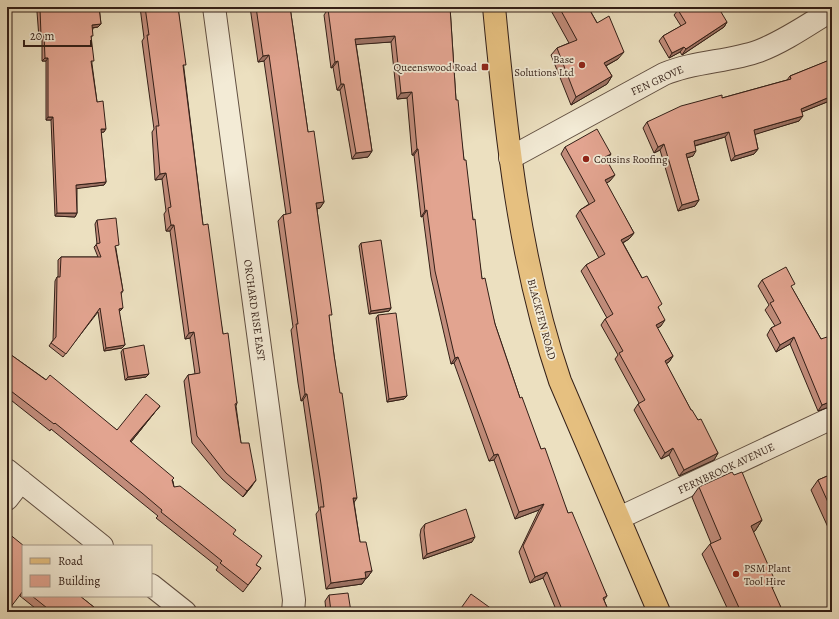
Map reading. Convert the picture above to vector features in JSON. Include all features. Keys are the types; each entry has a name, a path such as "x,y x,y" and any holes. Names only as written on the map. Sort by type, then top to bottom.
{"main road":[{"name":"BLACKFEN ROAD","path":"494,7 510,158 523,239 549,348 563,388 659,612"}],"street":[{"name":"ORCHARD RISE EAST","path":"214,7 293,593 293,612"},
{"name":"FEN GROVE","path":"510,158 664,74 691,65 738,57 760,51 832,10"},
{"name":"FERNBROOK AVENUE","path":"619,518 832,418"},
{"path":"7,499 14,476 101,545"},
{"path":"152,586 184,612"}],"building":[{"path":"43,7 99,7 101,24 92,25 93,36 91,36 94,61 91,61 97,102 103,101 106,129 101,129 106,182 76,185 77,213 57,213 53,117 48,117 48,58 45,58 44,35 41,35 40,9 44,8"},
{"path":"145,7 178,7 186,65 183,65 203,225 208,224 223,334 228,333 237,403 235,404 241,443 249,443 256,480 247,491 226,473 197,436 188,375 200,373 194,332 189,333 174,225 171,225 168,208 171,207 166,173 160,174 156,126 159,126 147,35 149,35"},
{"path":"256,7 290,7 308,132 314,131 324,202 316,203 332,315 329,315 334,355 340,393 342,393 357,498 353,498 360,542 366,542 372,571 365,572 366,578 331,583 320,507 324,507 321,484 307,394 305,394 296,324 298,324 283,215 291,213 269,55 263,56"},
{"path":"359,7 450,7 456,100 458,100 464,160 466,160 473,220 475,219 482,279 485,278 495,324 520,398 522,397 541,449 545,448 568,513 572,512 607,596 603,598 609,612 563,612 547,572 535,577 523,546 544,504 519,512 498,454 494,455 458,357 455,358 435,271 427,210 425,211 417,149 412,92 401,93 395,36 355,39 372,151 356,153 344,84 341,84 338,61 335,62 328,9"},
{"path":"559,7 588,7 597,23 609,16 624,52 604,63 612,76 576,97 557,48 577,40"},
{"path":"683,7 718,7 727,22 686,49 684,47 672,53 663,36 686,23 678,10"},
{"path":"832,59 832,96 801,109 803,116 754,130 758,149 735,156 729,132 694,141 696,151 686,154 699,200 682,205 664,144 658,147 647,122 681,106 722,95 722,98 791,79 790,76"},
{"path":"597,129 611,154 605,157 615,175 605,180 634,233 621,240 642,278 647,276 662,304 658,307 665,320 656,325 673,356 665,361 691,410 698,420 701,419 718,453 684,470 673,448 665,453 638,404 645,400 619,353 623,351 605,319 613,314 586,265 605,254 580,210 595,201 565,147"},
{"path":"116,218 119,245 115,246 123,291 121,292 123,308 119,309 125,345 106,348 100,308 66,354 51,343 56,337 57,277 60,277 61,257 101,257 96,244 100,243 97,220"},
{"path":"381,240 391,308 371,311 361,243"},
{"path":"786,267 795,284 791,286 821,339 830,336 832,341 832,401 822,405 794,337 780,345 771,328 781,323 770,303 774,301 762,280"},
{"path":"396,313 407,396 389,399 378,315"},
{"path":"144,345 149,374 128,377 123,349"},
{"path":"7,352 46,380 50,375 117,430 146,394 160,406 130,441 174,478 172,480 174,487 180,486 236,530 233,534 262,556 256,565 261,568 248,585 220,563 222,561 161,512 162,510 142,493 55,423 54,424 7,388"},
{"path":"732,472 734,475 742,472 762,520 751,526 776,583 771,585 783,612 741,612 710,544 721,539 699,487"},
{"path":"832,474 832,511 818,480"},
{"path":"466,509 475,537 427,554 424,530 425,524"},
{"path":"8,533 23,545 22,592 7,612"},
{"path":"348,593 351,612 331,612 329,595"},
{"path":"471,594 496,612 460,612 459,611"},
{"path":"33,597 81,597 100,612 52,612"}],"place":[{"name":"Base Solutions Ltd","path":"582,65"},
{"name":"Queenswood Road","path":"485,67"},
{"name":"Cousins Roofing","path":"586,159"},
{"name":"PSM Plant Tool Hire","path":"736,574"}]}
